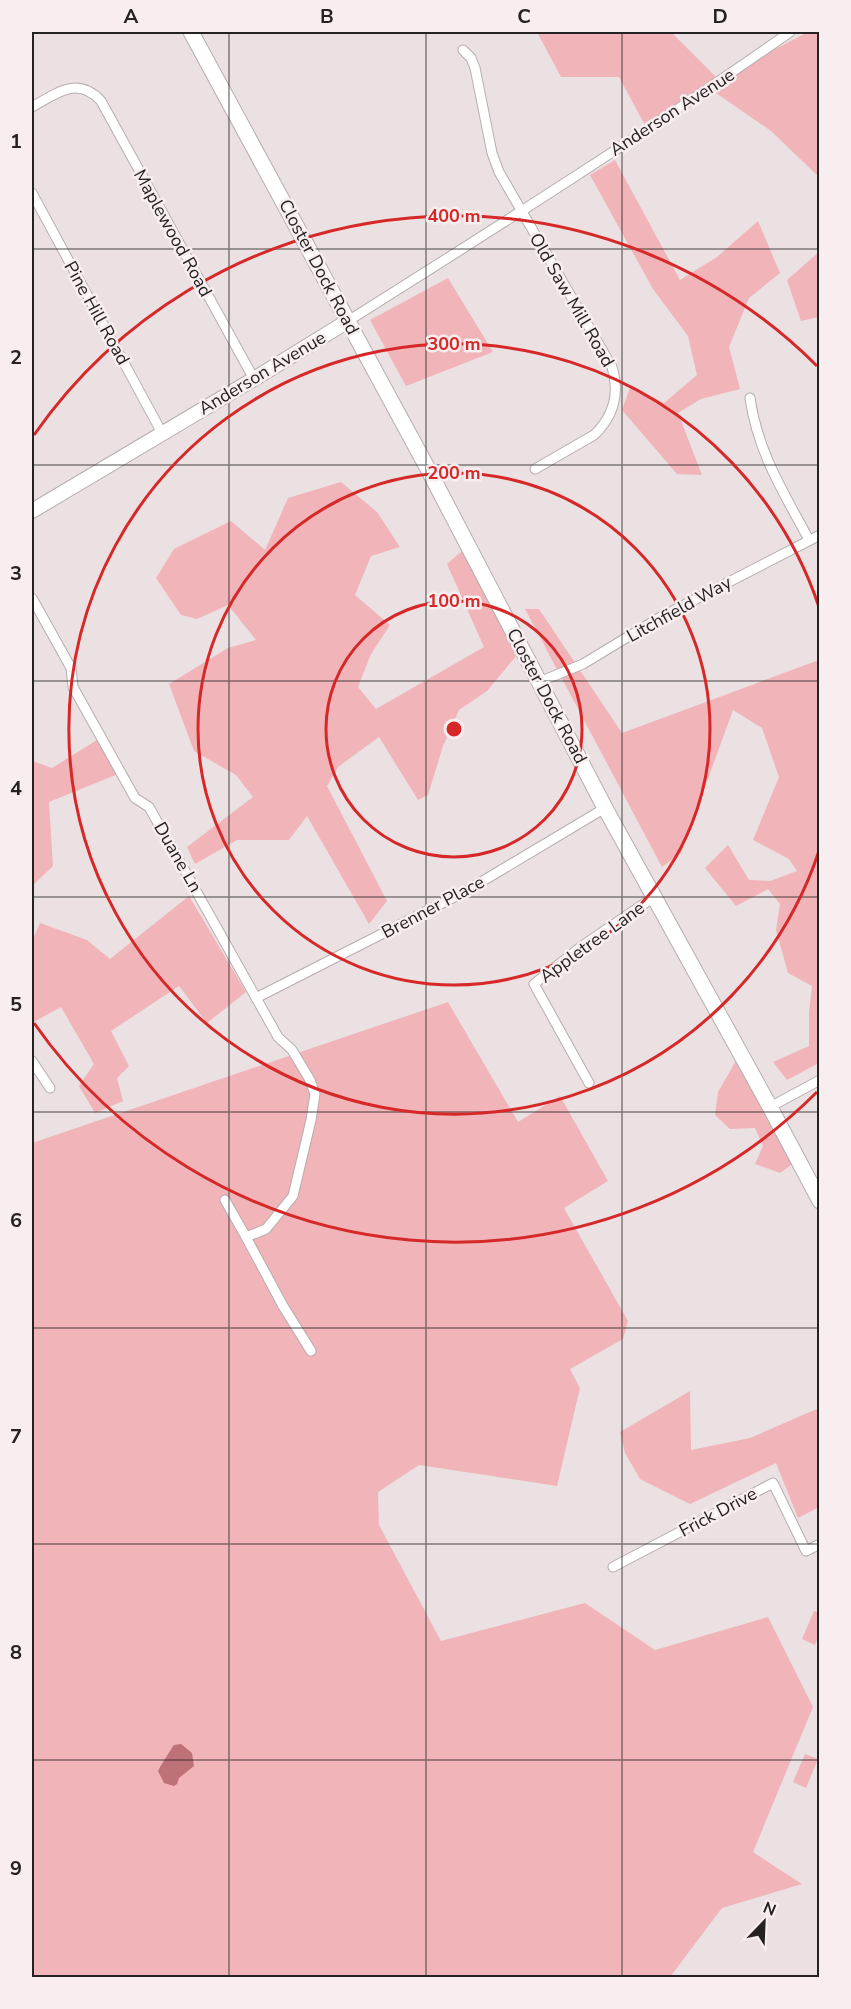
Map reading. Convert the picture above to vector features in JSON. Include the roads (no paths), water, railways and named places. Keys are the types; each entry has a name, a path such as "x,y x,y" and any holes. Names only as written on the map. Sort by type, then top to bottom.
{"main road":[{"name":"Closter Dock Road","path":"191,32 428,469 605,808 770,1107 819,1201"},
{"name":"Anderson Avenue","path":"32,511 348,321"}],"street":[{"name":"Anderson Avenue","path":"348,321 519,207 731,73 789,32"},
{"name":"Old Saw Mill Road","path":"463,50 471,58 474,68 492,153 499,172 612,367 616,388 613,409 602,427 594,435 536,469"},
{"name":"Maplewood Road","path":"32,107 71,88 88,90 100,101 254,379"},
{"name":"Pine Hill Road","path":"32,193 162,433"},
{"path":"750,398 753,421 762,450 809,540"},
{"name":"Litchfield Way","path":"539,682 583,664 659,618 819,535"},
{"name":"Duane Ln","path":"32,598 71,668 73,687 129,788 135,798 149,807 278,1037 292,1050 310,1080 315,1094 293,1196 266,1229 246,1236"},
{"name":"Brenner Place","path":"256,998 466,891 605,808"},
{"name":"Appletree Lane","path":"589,1083 534,984 582,946 654,897"},
{"path":"32,1061 50,1088"},
{"path":"770,1107 819,1080"},
{"path":"225,1200 283,1306 311,1351"},
{"name":"Frick Drive","path":"613,1567 773,1483 806,1551 819,1544"}]}
